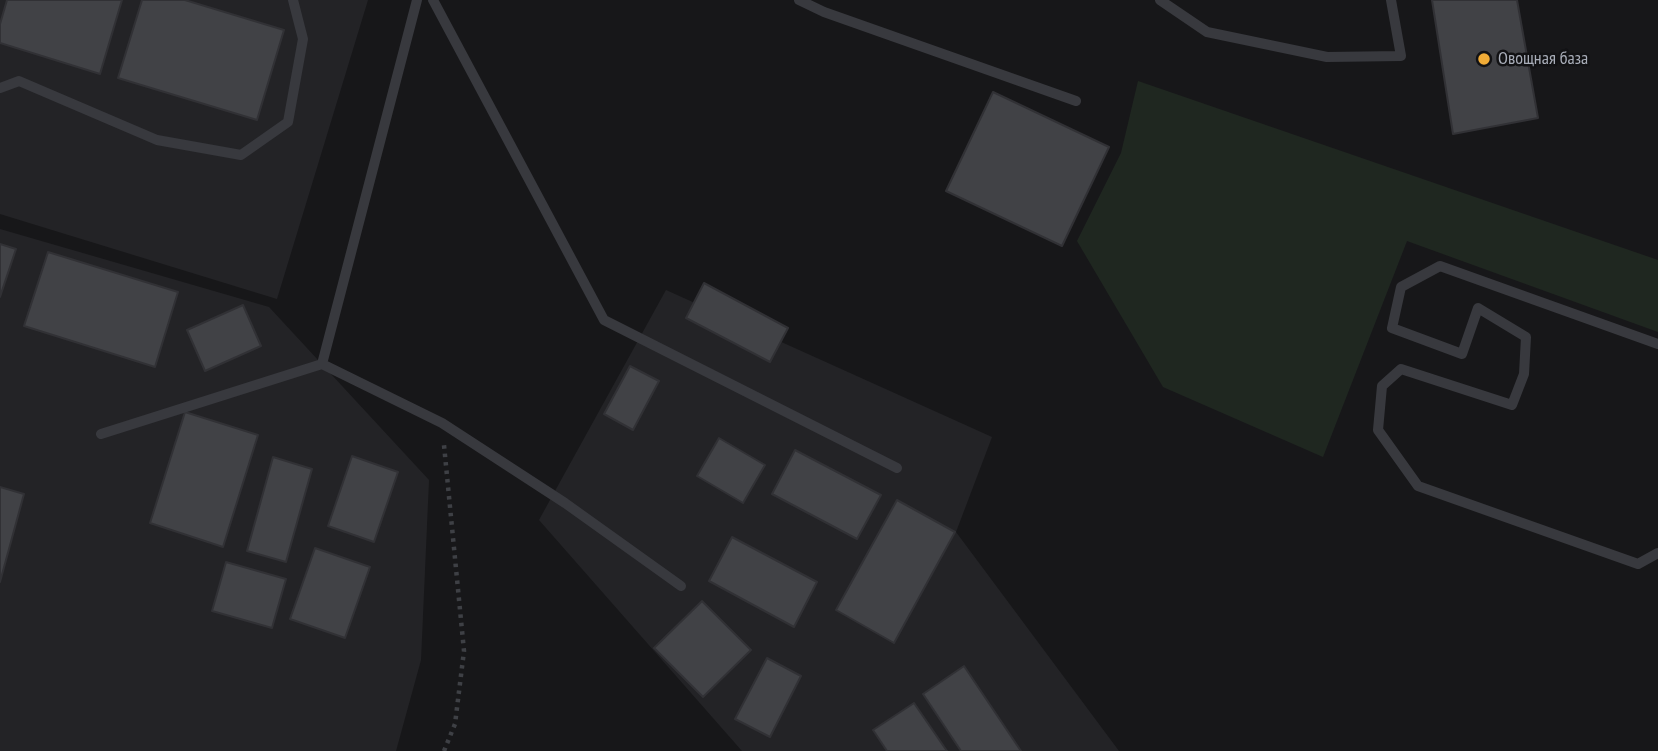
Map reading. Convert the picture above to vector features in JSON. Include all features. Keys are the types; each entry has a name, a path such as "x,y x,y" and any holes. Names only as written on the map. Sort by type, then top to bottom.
{"lane":[{"path":"0,88 19,81 157,140 241,155 288,122 303,39 292,0"},
{"path":"322,364 417,0"},
{"path":"433,0 604,320 897,468"},
{"path":"799,0 824,12 1076,101"},
{"path":"1160,0 1207,32 1327,57 1401,56 1391,0"},
{"path":"1658,344 1440,265 1401,287 1392,328 1462,355 1478,308 1526,337 1520,384 1512,404 1401,369 1382,386 1378,430 1418,486 1638,564 1658,553"},
{"path":"102,434 322,364 442,424 565,503 681,586"}],"path":[{"path":"442,424 464,651 455,724 443,751"}],"shaded area":[{"path":"0,0 368,0 277,299 0,214"},
{"path":"1138,81 1658,260 1658,332 1407,241 1323,457 1163,387 1077,241 1121,153"},
{"path":"0,229 269,307 429,480 421,660 396,751 0,751"},
{"path":"666,290 992,437 956,532 1119,751 742,751 539,520"}],"building":[{"path":"7,0 122,0 100,74 0,43 0,24"},
{"path":"142,0 185,0 284,30 257,120 118,78"},
{"name":"Овощная база","path":"1432,0 1517,0 1538,118 1453,134"},
{"path":"993,92 1109,147 1062,246 946,191"},
{"path":"0,244 16,249 0,297"},
{"path":"48,252 178,292 155,367 24,326"},
{"path":"704,283 788,328 770,362 686,318"},
{"path":"243,305 261,346 205,371 187,330"},
{"path":"630,366 659,381 633,430 604,414"},
{"path":"185,412 258,435 223,547 150,523"},
{"path":"719,438 765,465 743,503 697,476"},
{"path":"795,450 881,495 857,539 772,494"},
{"path":"352,456 398,472 374,542 328,526"},
{"path":"273,457 312,469 286,562 247,551"},
{"path":"0,487 24,494 0,582"},
{"path":"897,500 955,532 894,643 836,610"},
{"path":"732,537 817,582 794,627 709,581"},
{"path":"315,548 370,567 345,638 290,619"},
{"path":"226,562 286,579 272,628 212,611"},
{"path":"702,601 751,650 703,697 654,648"},
{"path":"767,658 801,676 770,737 735,719"},
{"path":"964,666 1021,751 961,751 923,694"},
{"path":"914,703 947,751 887,751 873,730"}],"place":[{"name":"Овощная база","path":"1484,59"}]}
